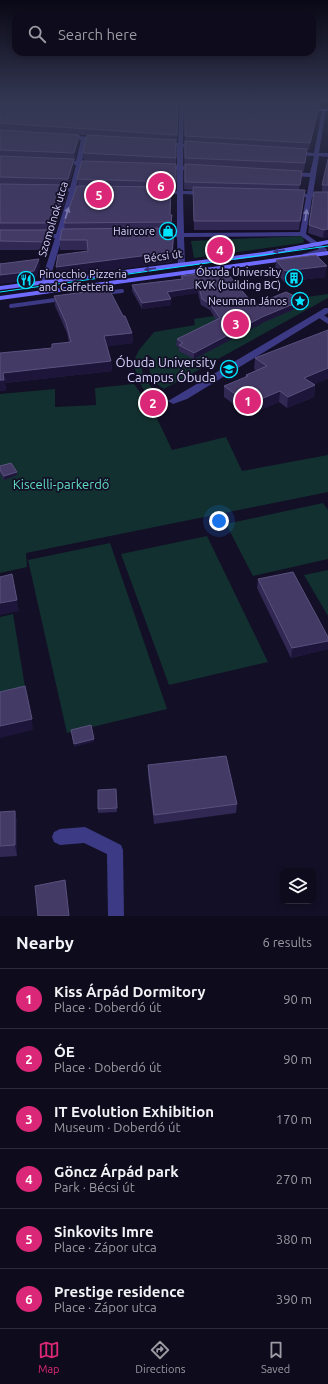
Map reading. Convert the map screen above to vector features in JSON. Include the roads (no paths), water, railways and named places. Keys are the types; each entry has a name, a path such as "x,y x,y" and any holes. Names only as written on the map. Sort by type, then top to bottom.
{"main road":[{"name":"Bécsi út","path":"0,288 264,254 328,242"},
{"name":"Bécsi út","path":"0,298 328,253"}],"street":[{"name":"Szomolnok utca","path":"45,282 74,190 83,145"},
{"path":"177,145 204,146"},
{"path":"180,145 182,264"},
{"path":"305,255 325,250 318,244 308,239 304,234 309,196 319,145"},
{"path":"287,152 328,155"},
{"path":"51,162 104,164"},
{"path":"158,167 204,169"},
{"path":"282,173 313,175"},
{"path":"44,189 96,191"},
{"path":"150,192 211,194"},
{"path":"286,195 328,196"},
{"name":"Bécsi út","path":"151,235 304,234"},
{"path":"30,236 83,236"},
{"path":"173,401 184,396 328,310"},
{"path":"60,837 85,835 115,850 116,916"}],"lane":[{"path":"99,294 122,291"},
{"path":"40,292 44,301"},
{"path":"10,306 68,298"},
{"path":"320,315 328,321"}],"tram line":[{"path":"0,292 328,246"}],"place":[{"name":"Prestige residence","path":"161,186"},
{"name":"Sinkovits Imre","path":"99,195"},
{"name":"Haircore","path":"168,231"},
{"name":"Göncz Árpád park","path":"220,250"},
{"name":"Óbuda University KVK (building BC)","path":"294,278"},
{"name":"Pinocchio Pizzeria and Caffetteria","path":"26,280"},
{"name":"Neumann János","path":"300,301"},
{"name":"IT Evolution Exhibition","path":"236,324"},
{"name":"Óbuda University Campus Óbuda","path":"229,369"},
{"name":"Kiss Árpád Dormitory","path":"248,401"},
{"name":"ÓE","path":"153,403"}],"park label":[{"name":"Kiscelli-parkerdő","path":"61,484"}]}
